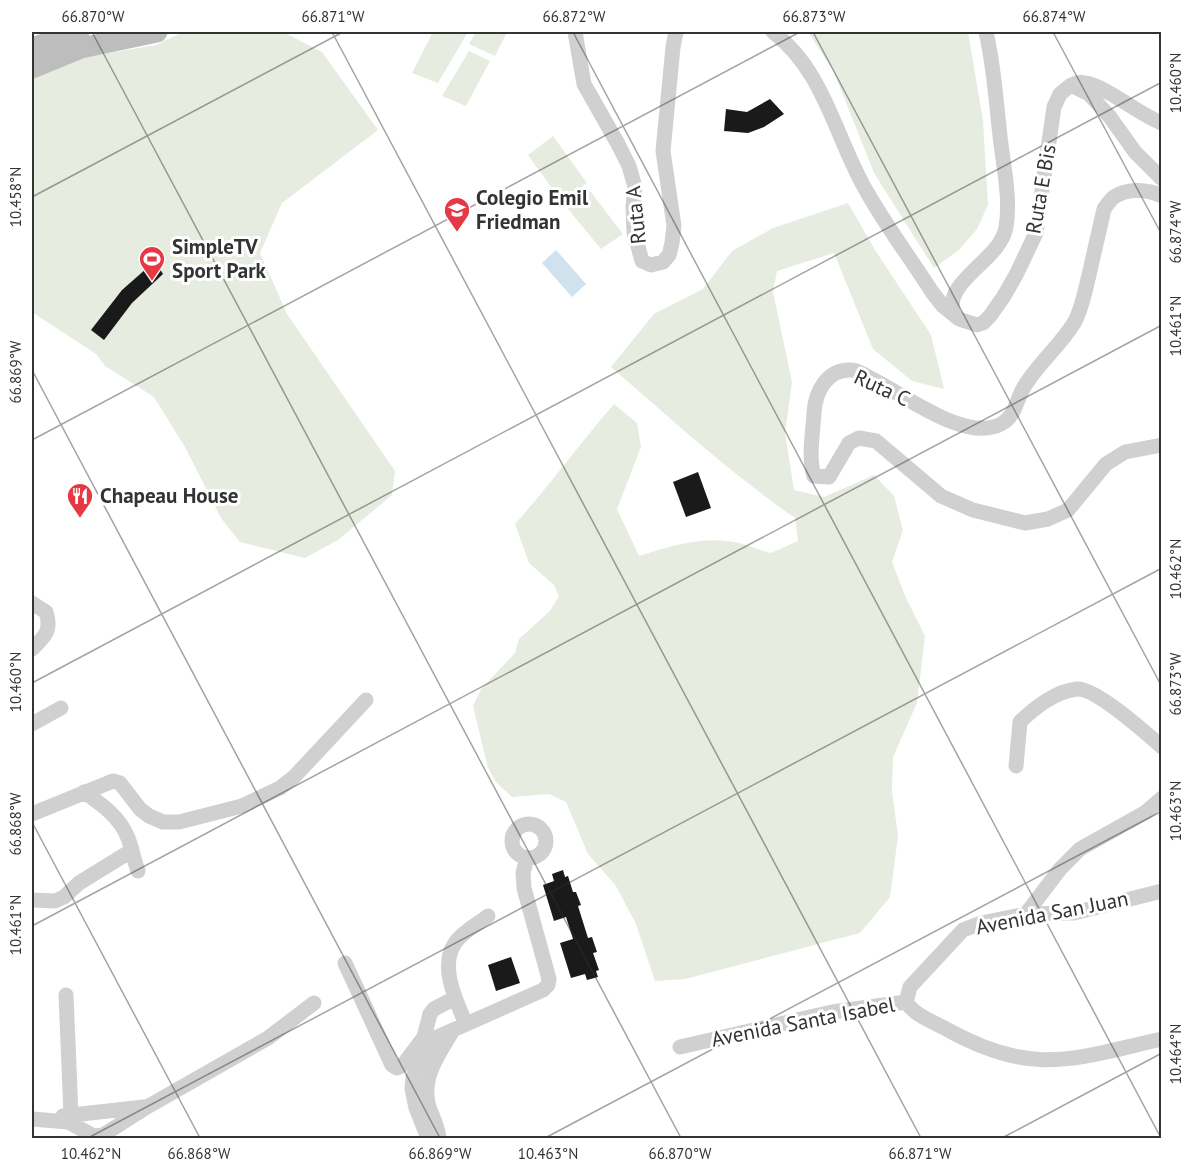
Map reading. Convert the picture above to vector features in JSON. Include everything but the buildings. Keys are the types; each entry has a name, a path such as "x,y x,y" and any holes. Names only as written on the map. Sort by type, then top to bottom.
{"main road":[{"path":"32,37 79,37 157,32"},
{"path":"32,50 79,37"},
{"path":"32,68 79,37"}],"street":[{"name":"Ruta A","path":"575,32 584,84 629,166 635,187 634,232 642,261 651,265 663,262 669,255 674,226 663,151 676,32"},
{"path":"773,32 792,50 821,90 866,191 932,292 943,306 953,313"},
{"path":"953,313 951,306 957,290 1001,243 1006,228 1006,187 993,62 986,32"},
{"path":"1071,85 1082,82 1106,90 1161,123"},
{"path":"1071,85 1089,94 1110,117 1135,152 1161,179"},
{"name":"Ruta E Bis","path":"953,313 968,323 977,326 983,323 990,316 1016,275 1036,233 1054,107 1060,94 1071,85"},
{"name":"Ruta C","path":"1161,196 1138,190 1127,192 1114,197 1104,209 1084,297 1076,320 1061,343 1023,388 1014,412 1000,425 972,428 947,421 879,382 853,370 836,373 823,382 814,401 811,464 814,476 830,477 849,443 859,438 876,441 941,496 973,510 1025,523 1048,519 1068,510 1106,464 1125,452 1161,445"},
{"path":"32,603 46,612 50,624 45,636 32,649"},
{"path":"1016,766 1020,722 1045,702 1066,692 1079,689 1095,694 1161,747"},
{"path":"32,814 113,781 120,783 140,809 163,822 179,822 242,806 280,788 294,777 366,700"},
{"path":"32,724 61,708"},
{"path":"84,792 105,807 127,835 138,871"},
{"path":"1026,914 1060,869 1080,849 1146,812 1161,798"},
{"path":"32,900 55,901 64,897 79,883 131,851"},
{"path":"431,1138 416,1108 412,1089 459,1027 548,986 549,979 524,888 527,858"},
{"name":"Avenida San Juan","path":"906,1002 910,987 963,930 981,923 1026,914 1074,913 1161,891"},
{"path":"459,1027 448,966 449,954 456,941 488,916"},
{"path":"345,963 392,1065 397,1068 403,1065 424,1037 430,1014 434,1009 455,998"},
{"path":"66,995 71,1115"},
{"name":"Avenida Santa Isabel","path":"680,1047 832,1012 906,1002 915,1012 970,1042 1000,1053 1034,1061 1088,1057 1161,1039"},
{"path":"36,1119 68,1122 94,1137 103,1135 147,1107 268,1038 314,1003"},
{"path":"420,1079 440,1138"},
{"path":"36,1119 147,1107"}],"shaded area":[{"name":"SimpleTV Sport Park","path":"183,32 283,32 322,52 378,130 282,203 260,253 287,314 395,471 392,495 338,540 305,558 240,542 221,518 185,447 154,397 105,366 96,354 32,312 32,75 62,61 156,45"},
{"path":"433,32 468,32 438,83 412,73"},
{"path":"476,32 507,32 495,56 469,44"},
{"path":"808,32 968,32 983,121 988,205 977,229 959,250 934,268 874,173 833,70"},
{"path":"469,51 490,61 466,106 442,96"},
{"path":"553,136 587,183 561,201 528,155"},
{"path":"590,191 623,234 601,249 568,209"},
{"path":"848,203 875,250 931,335 944,389 912,381 873,349 834,253 777,271 773,292 792,382 785,433 794,490 824,497 874,475 894,496 903,530 892,562 906,598 925,636 917,703 893,757 892,791 898,836 890,897 860,933 685,979 655,981 636,924 616,886 588,854 566,802 549,794 512,797 496,782 488,768 473,706 481,689 515,653 519,639 550,611 559,596 554,585 529,563 515,524 614,404 637,423 641,447 617,509 639,556 676,545 714,540 739,543 771,553 798,541 795,518 724,464 611,367 654,314 703,289 732,251 773,228"}],"water":[{"path":"556,250 586,284 572,297 542,263"}],"place":[{"name":"Colegio Emil Friedman","path":"457,233"},
{"name":"SimpleTV Sport Park","path":"152,282"},
{"name":"Chapeau House","path":"80,519"}]}
